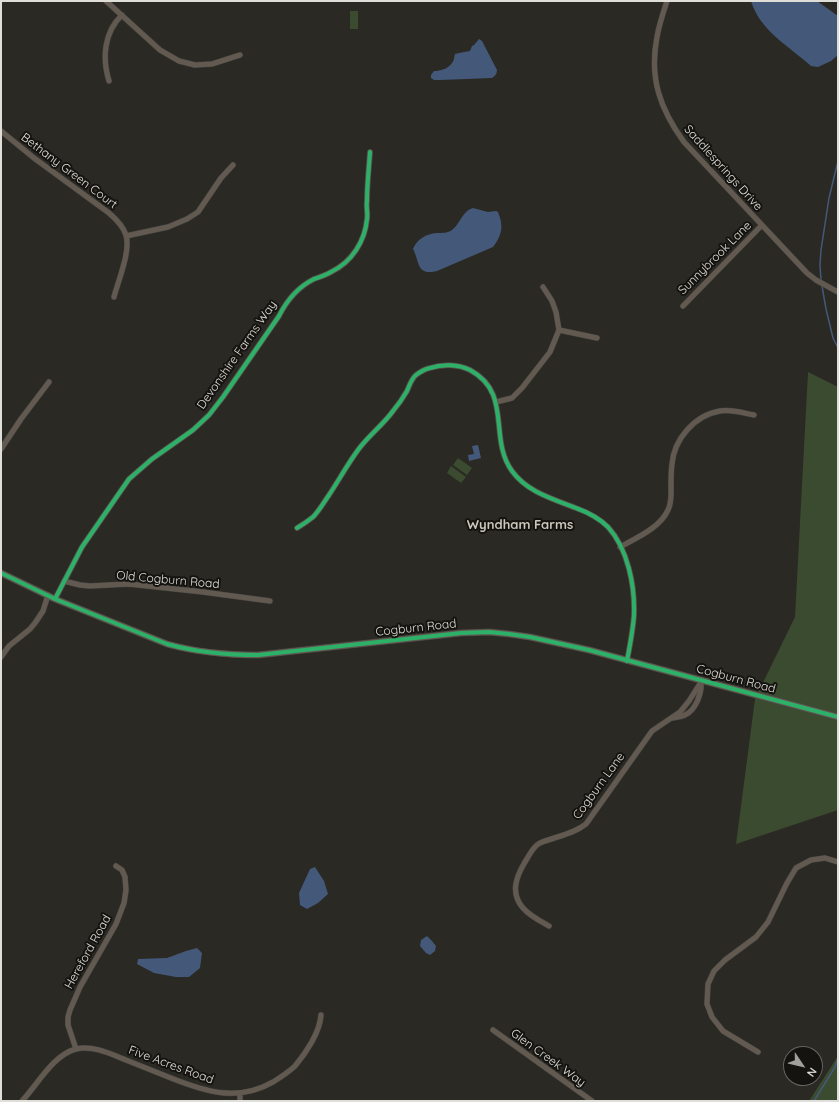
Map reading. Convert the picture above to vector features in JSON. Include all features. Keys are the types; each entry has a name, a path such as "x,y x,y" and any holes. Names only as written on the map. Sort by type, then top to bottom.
{"street":[{"path":"106,1 160,50 179,61 196,65 212,64 240,55"},
{"name":"Saddlesprings Drive","path":"667,1 657,35 654,56 656,84 664,109 673,126 684,142 807,273 816,280 838,292"},
{"path":"109,80 105,62 106,47 113,26 122,15"},
{"name":"Bethany Green Court","path":"1,131 34,158 109,213 119,223 126,236"},
{"name":"Devonshire Farms Way","path":"55,599 82,547 129,479 152,459 193,430 209,415 279,316 286,303 296,292 308,282 327,275 340,268 351,258 362,238 366,224 366,202 370,152"},
{"path":"114,297 126,255 126,236 168,227 187,219 198,212 221,178 233,166"},
{"name":"Sunnybrook Lane","path":"683,306 762,225"},
{"path":"496,402 512,398 522,388 550,352 560,330 556,312 543,287"},
{"path":"560,330 597,338"},
{"path":"297,528 312,518 320,508 358,450 368,437 393,412 417,374 438,366 452,365 467,368 486,382 492,390 496,402 502,451 508,465 517,477 534,491 583,511 596,518 608,528 620,547 628,563 634,600 632,630 627,661"},
{"path":"1,449 21,419 49,382"},
{"path":"620,547 648,531 664,516 668,510 672,495 672,458 681,438 691,425 704,416 720,411 731,410 754,415"},
{"name":"Cogburn Road","path":"1,573 55,599 167,644 208,652 258,655 458,633 489,632 510,634 589,650 838,717"},
{"name":"Old Cogburn Road","path":"64,581 80,586 129,584 270,601"},
{"path":"1,657 9,646 35,623 44,611 48,595"},
{"name":"Cogburn Lane","path":"549,926 523,908 518,898 515,885 518,874 533,849 539,843 567,834 586,824 652,731 671,718 688,714 699,697 701,681"},
{"path":"758,1052 724,1031 712,1017 707,1004 708,984 714,971 725,960 756,937 768,922 787,882 796,868 811,860 825,858 838,862"},
{"name":"Hereford Road","path":"76,1049 68,1025 70,1010 80,987 116,924 124,903 126,890 125,877 122,870 116,866"},
{"name":"Five Acres Road","path":"76,1049 88,1048 107,1052 206,1090 223,1093 240,1093 268,1085 280,1078 292,1068 302,1058 311,1044 320,1024 321,1015"},
{"name":"Glen Creek Way","path":"493,1030 592,1101"},
{"path":"22,1101 60,1057 76,1049"},
{"path":"240,1093 240,1101"}],"green space":[{"path":"350,11 358,11 358,29 350,29"},
{"path":"808,372 838,387 838,810 736,844 755,699 795,617"},
{"path":"458,458 472,468 467,475 453,465"},
{"path":"451,466 466,477 461,483 447,473"},
{"path":"838,1056 838,1101 809,1101 819,1086 823,1086 823,1079"}],"water":[{"path":"751,1 817,1 838,16 838,55 831,61 818,67 811,66 768,29 755,12"},
{"path":"479,39 482,41 497,70 496,74 492,78 434,80 431,78 434,71 439,71 450,65 455,54 470,51 472,46"},
{"path":"473,208 488,212 498,212 501,222 501,231 493,247 437,271 425,272 422,270 413,249 417,242 429,235 450,231 455,227 466,212"},
{"path":"478,445 481,458 469,461 468,455 474,454 472,446"},
{"path":"315,867 324,881 328,894 318,903 307,909 300,905 299,893 310,869"},
{"path":"427,936 436,946 435,951 430,955 420,946 421,940"},
{"path":"197,948 202,953 200,968 189,977 176,977 154,973 137,964 138,959 167,958"}],"waterway":[{"path":"821,280 821,250 829,198 838,161"},
{"path":"822,286 833,338 838,348"},
{"path":"814,1101 835,1067 838,1057"}],"cycle path":[{"path":"55,599 82,547 129,479 152,459 193,430 209,415 294,294 308,282 338,268 345,263 356,250 366,227 370,152"},
{"path":"297,528 313,517 317,512 350,461 366,440 385,421 397,406 415,376 424,370 440,366 450,365 470,370 483,380 491,391 496,403 501,445 505,458 512,471 518,478 533,490 584,511 597,518 608,527 621,546 629,568 634,604 633,626 627,661"},
{"path":"1,573 55,599 167,644 200,651 223,654 258,655 461,633 489,632 509,634 589,650 838,717"}],"district":[{"name":"Wyndham Farms","path":"520,525"}]}
